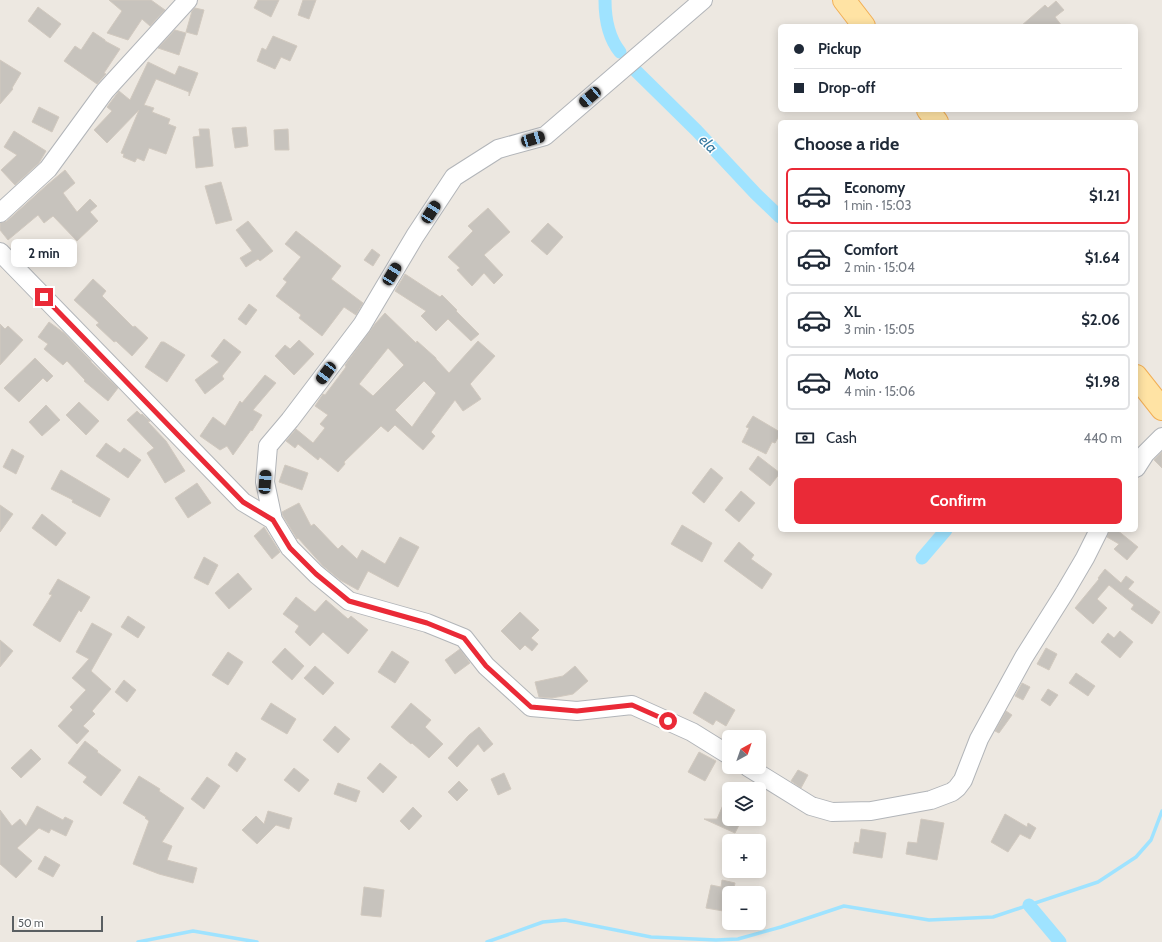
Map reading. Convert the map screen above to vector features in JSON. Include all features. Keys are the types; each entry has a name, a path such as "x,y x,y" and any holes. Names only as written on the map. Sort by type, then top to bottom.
{"main road":[{"path":"844,0 862,24"},
{"path":"1138,379 1162,410"}],"street":[{"path":"0,213 48,169 105,91 188,0"},
{"path":"703,0 545,136 498,149 454,177 415,236 362,325 290,420 268,446 265,482 273,520 290,548 316,574 349,601 427,623 464,638 486,666 531,707 577,711 632,705 692,732 722,751"},
{"path":"0,252 243,502 273,520"},
{"path":"1138,465 1145,454 1162,437"},
{"path":"759,774 811,806 832,812 871,811 931,800 952,792 963,780 979,739 1024,657 1068,587 1098,532"}],"building":[{"path":"109,0 151,0 165,10 150,26 142,19 128,40 107,33 122,11"},
{"path":"258,0 279,0 271,17 254,8"},
{"path":"303,0 316,0 309,19 298,15"},
{"path":"1056,1 1064,10 1055,17 1060,24 1023,24 1045,5 1048,8"},
{"path":"38,7 61,24 50,38 28,21"},
{"path":"195,8 204,10 197,35 186,32 192,11"},
{"path":"175,30 186,33 179,55 158,48"},
{"path":"93,32 105,41 120,49 104,73 106,74 97,84 64,61 75,46 81,50"},
{"path":"273,36 297,46 290,61 281,57 275,69 257,61 262,48 266,50"},
{"path":"0,60 21,73 12,88 13,89 0,104"},
{"path":"148,62 175,75 179,66 198,73 189,96 189,92 156,79 144,105 154,108 152,112 170,119 168,124 176,127 166,154 149,148 144,161 137,158 135,162 123,157 124,154 121,153 139,110 107,143 94,130 112,111 107,107 119,91 130,100"},
{"path":"39,107 59,117 52,132 32,122"},
{"path":"246,127 248,146 235,148 232,128"},
{"path":"199,129 209,129 213,166 196,168 193,137 200,136"},
{"path":"288,129 289,150 275,150 274,130"},
{"path":"14,131 46,151 39,163 15,185 1,170 17,155 4,147"},
{"path":"65,170 75,183 63,193 77,212 90,199 97,206 90,212 98,221 77,241 53,216 44,223 38,215 8,240 0,230 0,223 7,221"},
{"path":"221,182 232,220 216,224 205,186"},
{"path":"488,208 510,232 484,255 503,275 494,284 484,273 472,286 457,270 460,268 448,257 473,231 468,226"},
{"path":"248,221 273,251 260,261 258,259 246,267 240,258 252,251 236,230"},
{"path":"548,223 563,237 547,255 531,241"},
{"path":"296,231 341,266 331,279 363,303 356,315 344,307 322,336 299,318 301,315 276,296 287,282 283,279 301,257 285,244"},
{"path":"372,249 380,255 373,266 364,260"},
{"path":"405,274 440,297 442,295 479,334 471,341 448,319 436,331 421,316 426,311 395,291"},
{"path":"93,279 106,291 102,296 133,327 135,326 148,338 132,356 96,325 99,323 74,300"},
{"path":"249,304 257,310 246,325 238,319"},
{"path":"385,313 416,343 417,341 436,358 449,373 478,341 495,356 470,384 481,399 463,411 455,400 431,432 435,436 423,450 395,425 388,432 381,426 344,462 345,464 338,472 320,457 318,460 298,444 295,448 286,441 296,429 313,443 325,428 320,424 328,415 315,406 323,394 325,395 346,367 345,365 375,324","holes":["388,348 404,365 373,396 359,384","424,381 436,393 412,427 395,410"]},
{"path":"49,322 64,333 118,388 108,401 84,381 85,380 67,361 63,365 44,349 48,344 38,337"},
{"path":"0,324 5,329 8,326 23,340 0,365"},
{"path":"224,339 241,352 222,376 224,379 205,394 195,380 219,362 211,356"},
{"path":"299,340 314,354 294,375 275,356 285,345 290,349"},
{"path":"161,342 164,342 185,355 167,382 145,367"},
{"path":"35,358 53,376 47,382 43,378 19,402 4,388"},
{"path":"265,375 276,383 253,410 262,415 252,431 251,430 233,455 227,446 220,450 200,436 213,417 225,426 240,401 242,403"},
{"path":"79,402 99,421 86,435 66,415"},
{"path":"46,405 60,420 42,436 29,422"},
{"path":"137,411 150,421 148,422 166,441 185,471 165,483 147,453 154,448 127,420"},
{"path":"753,416 778,431 778,438 775,443 772,442 766,454 742,442 749,428 746,427"},
{"path":"106,443 120,453 124,448 141,460 128,478 96,456"},
{"path":"12,449 24,456 16,474 3,467"},
{"path":"1162,452 1162,468 1154,460"},
{"path":"758,456 778,471 778,476 770,486 749,469"},
{"path":"285,465 308,473 302,490 279,482"},
{"path":"711,468 723,478 704,503 692,493"},
{"path":"61,470 110,499 100,517 72,502 73,500 51,489"},
{"path":"197,483 211,503 188,518 175,498"},
{"path":"741,491 755,503 739,522 725,510"},
{"path":"299,503 311,526 314,524 338,549 342,545 357,559 362,550 385,564 400,537 419,547 398,587 368,571 358,590 340,580 323,566 298,538 297,539 283,516 282,512"},
{"path":"0,505 13,514 0,532"},
{"path":"42,514 66,533 56,546 32,528"},
{"path":"682,525 712,543 702,562 671,544"},
{"path":"264,527 280,552 272,559 254,536"},
{"path":"1108,532 1119,532 1138,547 1127,560 1114,549 1119,544 1107,537"},
{"path":"739,542 754,555 751,559 772,574 762,589 724,561"},
{"path":"204,557 218,565 208,585 194,578"},
{"path":"1105,569 1121,583 1126,576 1134,582 1128,589 1160,612 1152,624 1131,609 1134,605 1109,585 1097,599 1107,608 1093,624 1075,608 1099,579 1098,578"},
{"path":"238,573 252,589 229,609 215,593"},
{"path":"58,579 90,597 81,612 79,610 60,642 33,625 52,595 49,594"},
{"path":"296,597 315,612 326,600 348,619 351,616 368,630 348,654 323,632 310,646 295,632 299,626 283,614"},
{"path":"520,612 539,630 531,638 538,644 532,651 525,645 520,650 501,631"},
{"path":"128,616 145,627 138,638 121,627"},
{"path":"92,623 112,634 91,671 111,689 92,711 95,714 83,726 89,731 77,744 58,726 73,710 70,707 86,690 72,678 89,659 76,652"},
{"path":"1120,631 1133,642 1120,658 1101,642 1108,633 1114,638"},
{"path":"0,640 13,651 0,667"},
{"path":"285,648 304,666 292,680 272,662"},
{"path":"1046,648 1057,654 1049,670 1037,664"},
{"path":"460,649 470,663 455,674 445,660"},
{"path":"392,651 409,662 395,683 378,672"},
{"path":"228,652 243,662 228,685 212,675"},
{"path":"315,666 334,683 323,695 304,678"},
{"path":"575,666 588,681 573,694 552,698 539,697 535,682 563,676"},
{"path":"1076,673 1095,686 1088,696 1069,683"},
{"path":"124,680 136,690 127,702 115,692"},
{"path":"1022,683 1030,687 1023,700 1015,696"},
{"path":"1048,689 1058,695 1050,706 1041,700"},
{"path":"705,692 735,710 726,726 716,720 713,725 693,713"},
{"path":"271,703 296,719 287,734 261,719"},
{"path":"411,703 431,720 425,727 443,744 429,758 391,727"},
{"path":"1006,711 1012,715 999,733 995,731"},
{"path":"335,726 350,739 338,753 323,740"},
{"path":"479,727 493,744 484,752 478,744 457,767 448,758 469,735"},
{"path":"85,741 121,770 101,796 83,782 87,777 68,763"},
{"path":"31,749 41,759 21,778 11,768"},
{"path":"236,752 246,759 237,772 228,765"},
{"path":"699,752 716,761 705,781 688,772"},
{"path":"380,763 397,777 383,793 367,778"},
{"path":"294,768 309,780 299,792 284,780"},
{"path":"798,770 808,775 801,788 791,781"},
{"path":"504,773 511,789 498,795 491,779"},
{"path":"139,776 160,789 159,791 184,808 162,842 172,846 167,860 197,868 193,883 159,874 133,864 149,821 145,818 146,817 123,803"},
{"path":"207,777 220,786 204,809 191,799"},
{"path":"459,781 468,790 457,801 448,792"},
{"path":"338,783 360,791 356,802 334,794"},
{"path":"37,806 63,820 65,817 73,821 66,836 51,829 49,833 39,828 17,848 32,861 16,878 0,864 0,810 12,826 20,819 26,826"},
{"path":"413,807 422,816 409,830 400,821"},
{"path":"722,807 722,826 738,826 735,833 704,819 717,819"},
{"path":"268,811 292,818 289,829 276,825 257,844 242,830 256,816 264,824"},
{"path":"1005,814 1027,827 1028,823 1036,828 1030,839 1020,834 1008,852 991,842"},
{"path":"921,819 944,823 937,860 906,854 908,842 917,843"},
{"path":"861,829 886,833 882,858 853,853 855,842 859,843"},
{"path":"45,856 60,865 53,877 38,869"},
{"path":"722,880 735,883 734,886 722,886 722,911 706,908 711,885 721,887"},
{"path":"364,887 384,890 381,917 361,915"}],"waterway":[{"name":"ela","path":"605,0 608,28 620,52"},
{"name":"ela","path":"636,71 697,131 755,193 778,215"},
{"name":"ela","path":"922,558 944,532"},
{"path":"487,942 543,922 565,920 651,937 716,940 738,939 781,927 844,906 929,920 993,917 1098,882 1136,857 1151,840 1162,811"},
{"name":"ela","path":"1029,905 1060,942"},
{"path":"138,942 193,931 257,942"}],"route":[{"path":"44,297 243,502 273,520 290,548 316,574 349,601 427,623 464,638 486,666 531,707 577,711 632,705 668,721"}]}
